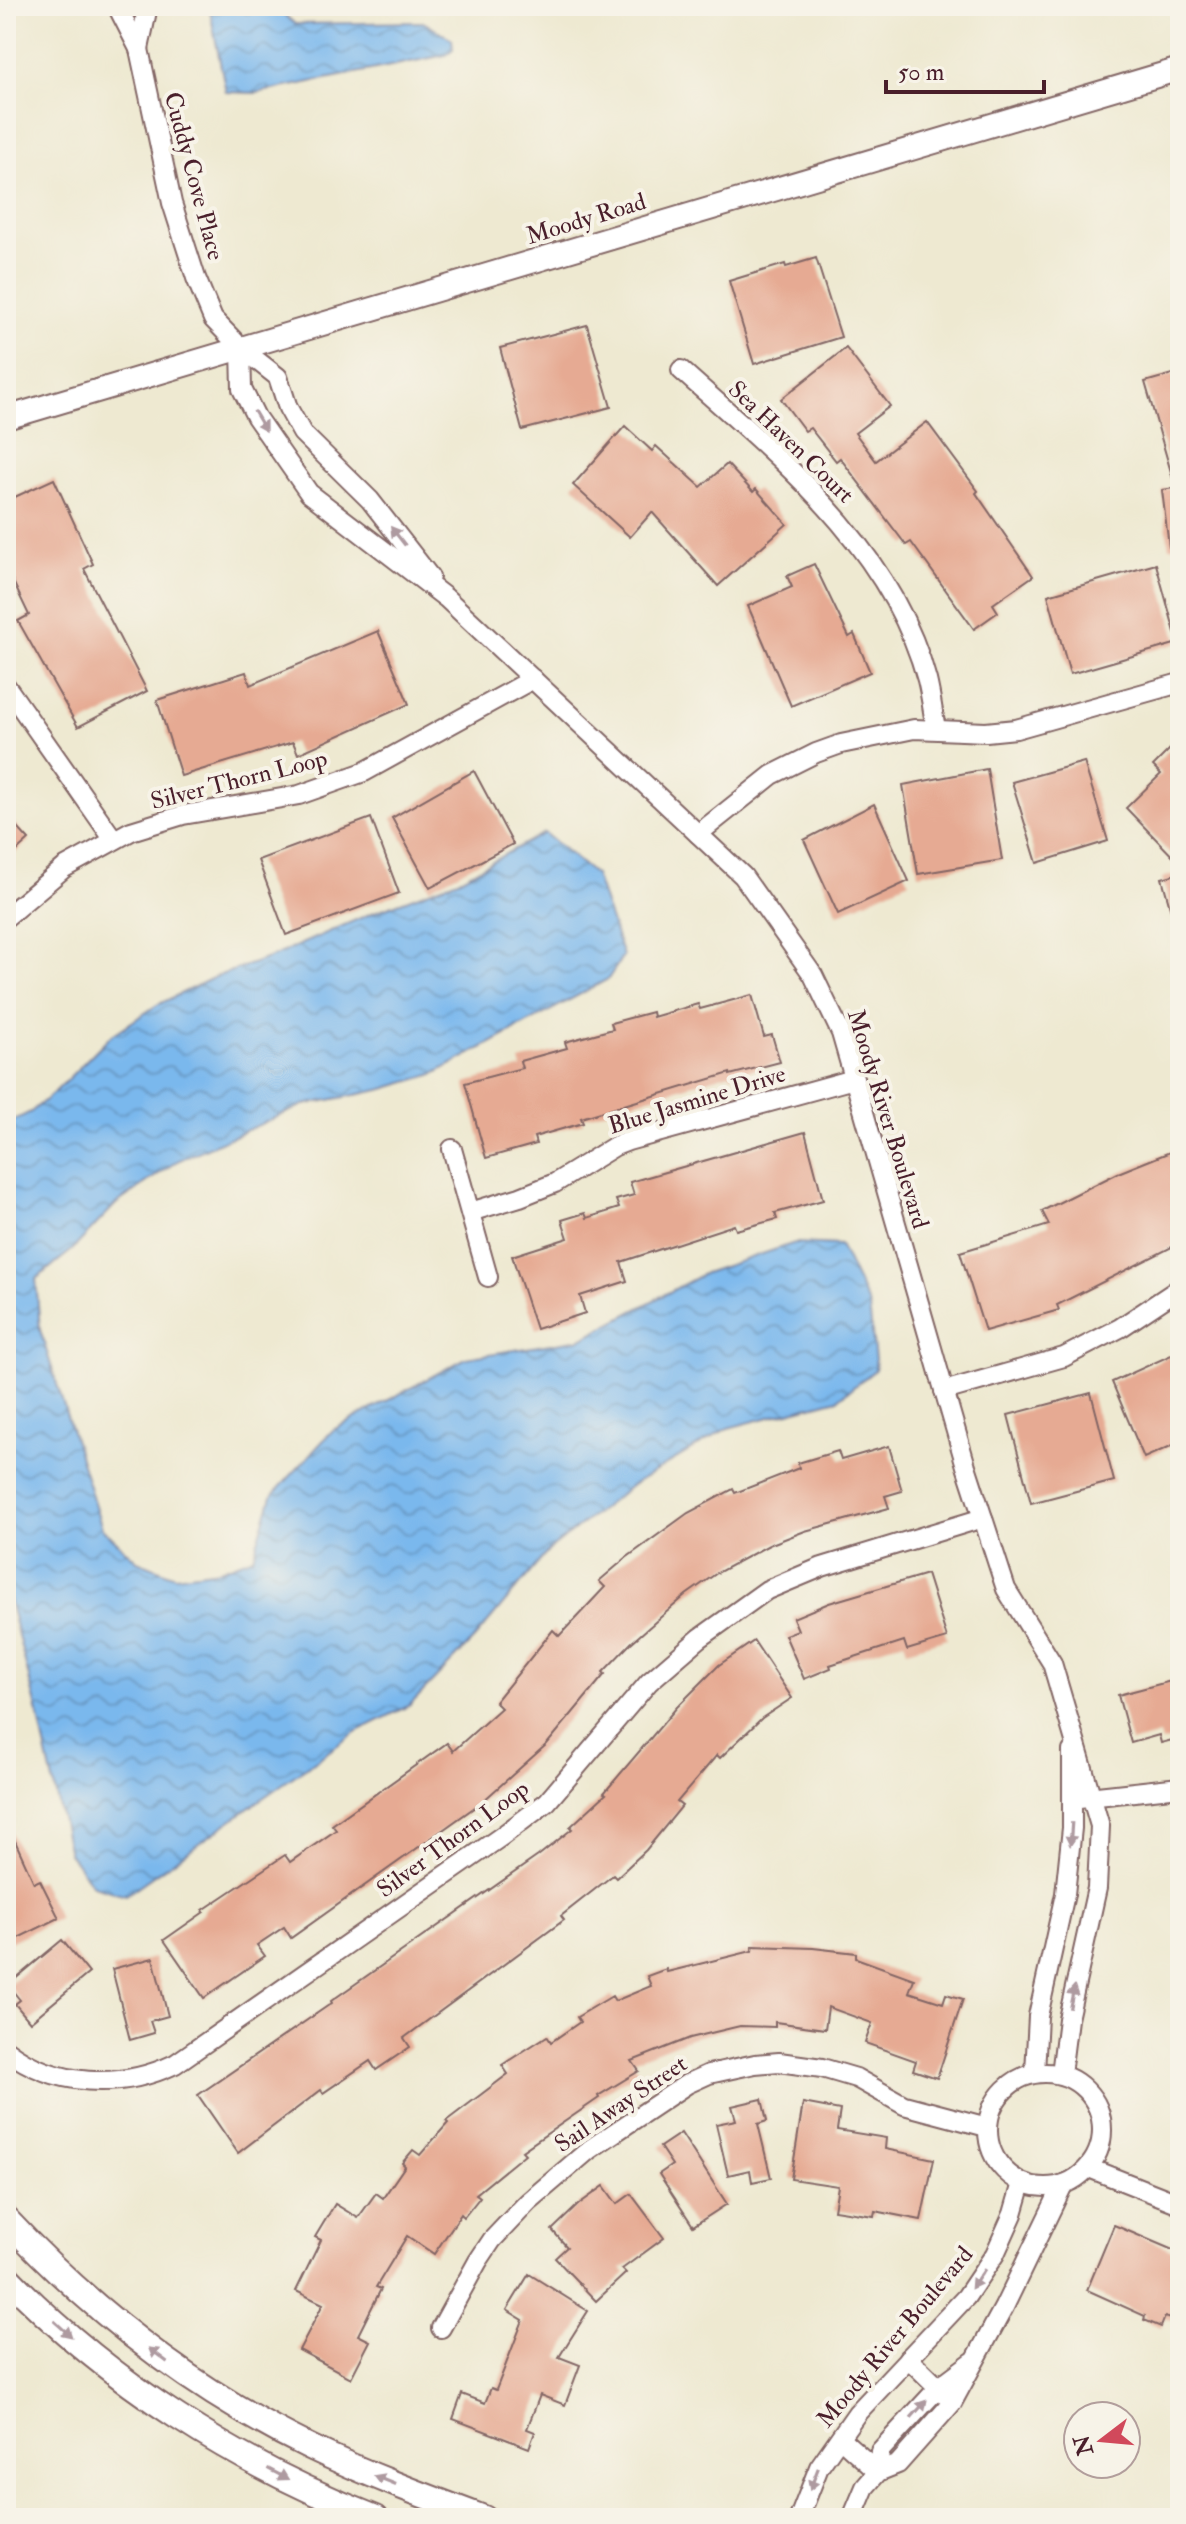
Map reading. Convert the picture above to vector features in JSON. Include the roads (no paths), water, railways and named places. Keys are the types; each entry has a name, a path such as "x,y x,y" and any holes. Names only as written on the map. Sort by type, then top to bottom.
{"main road":[{"path":"6,2219 92,2303 160,2357 232,2405 348,2465 484,2518"},
{"path":"6,2276 76,2341 162,2406 221,2444 294,2482 376,2518"}],"street":[{"name":"Cuddy Cove Place","path":"117,6 139,49 172,203 191,264 213,319 241,348"},
{"name":"Cuddy Cove Place","path":"139,49 148,6"},
{"name":"Moody Road","path":"6,418 1180,69"},
{"name":"Moody River Boulevard","path":"241,348 278,377 288,408 302,433 370,500 446,598"},
{"name":"Moody River Boulevard","path":"241,348 242,389 256,417 309,493 446,598 743,876 813,975 841,1033 944,1391 1006,1589 1052,1663 1072,1728 1082,1798 1100,1826 1097,1888 1068,2019 1061,2074"},
{"name":"Sea Haven Court","path":"681,370 801,478 857,543 899,609 916,649 927,681 936,729"},
{"path":"350,523 370,500"},
{"name":"Silver Thorn Loop","path":"6,917 64,868 131,831 183,815 299,795 364,772 533,679"},
{"path":"698,834 755,787 816,753 892,732 1016,729 1180,683"},
{"path":"6,686 114,840"},
{"name":"Blue Jasmine Drive","path":"470,1212 539,1191 628,1141 854,1079"},
{"path":"452,1149 488,1277"},
{"path":"944,1391 1064,1357 1120,1328 1180,1288"},
{"name":"Silver Thorn Loop","path":"6,2050 48,2073 96,2081 123,2081 150,2075 175,2064 547,1802 649,1682 700,1638 767,1590 822,1567 983,1518"},
{"path":"1082,1798 1180,1787"},
{"name":"Moody River Boulevard","path":"1035,2073 1038,2016 1065,1894 1072,1828 1082,1798"},
{"name":"Sail Away Street","path":"441,2328 492,2240 528,2202 590,2149 687,2084 709,2074 779,2062 822,2068 856,2078 904,2105 987,2127"},
{"path":"1035,2073 1061,2074 1087,2090 1098,2107 1103,2127 1102,2142 1089,2168 1081,2176 1063,2185 1042,2188 1022,2183 1005,2172 993,2156 987,2127 996,2100 1009,2085 1035,2073"},
{"path":"1089,2168 1180,2204"},
{"name":"Moody River Boulevard","path":"799,2518 819,2467 857,2413 966,2297 995,2254 1013,2214 1022,2183"},
{"path":"852,2518 865,2487 878,2472 898,2464 952,2403 1063,2185"},
{"path":"908,2358 940,2386 952,2403"},
{"path":"878,2472 880,2451 940,2386 977,2358"},
{"path":"840,2438 878,2472"}],"water":[{"path":"209,6 274,6 295,24 423,22 452,39 453,49 445,55 256,93 226,92"},
{"path":"544,833 595,875 623,956 608,979 434,1074 380,1090 304,1105 177,1161 116,1204 72,1250 36,1279 40,1330 102,1528 137,1561 175,1576 220,1570 253,1557 272,1496 333,1430 466,1358 581,1339 705,1273 795,1243 840,1245 869,1306 876,1369 838,1399 728,1428 632,1485 549,1550 475,1638 410,1705 356,1732 126,1895 93,1886 69,1853 6,1589 6,1124 31,1112 108,1038 157,1005 215,977 458,880"}]}
